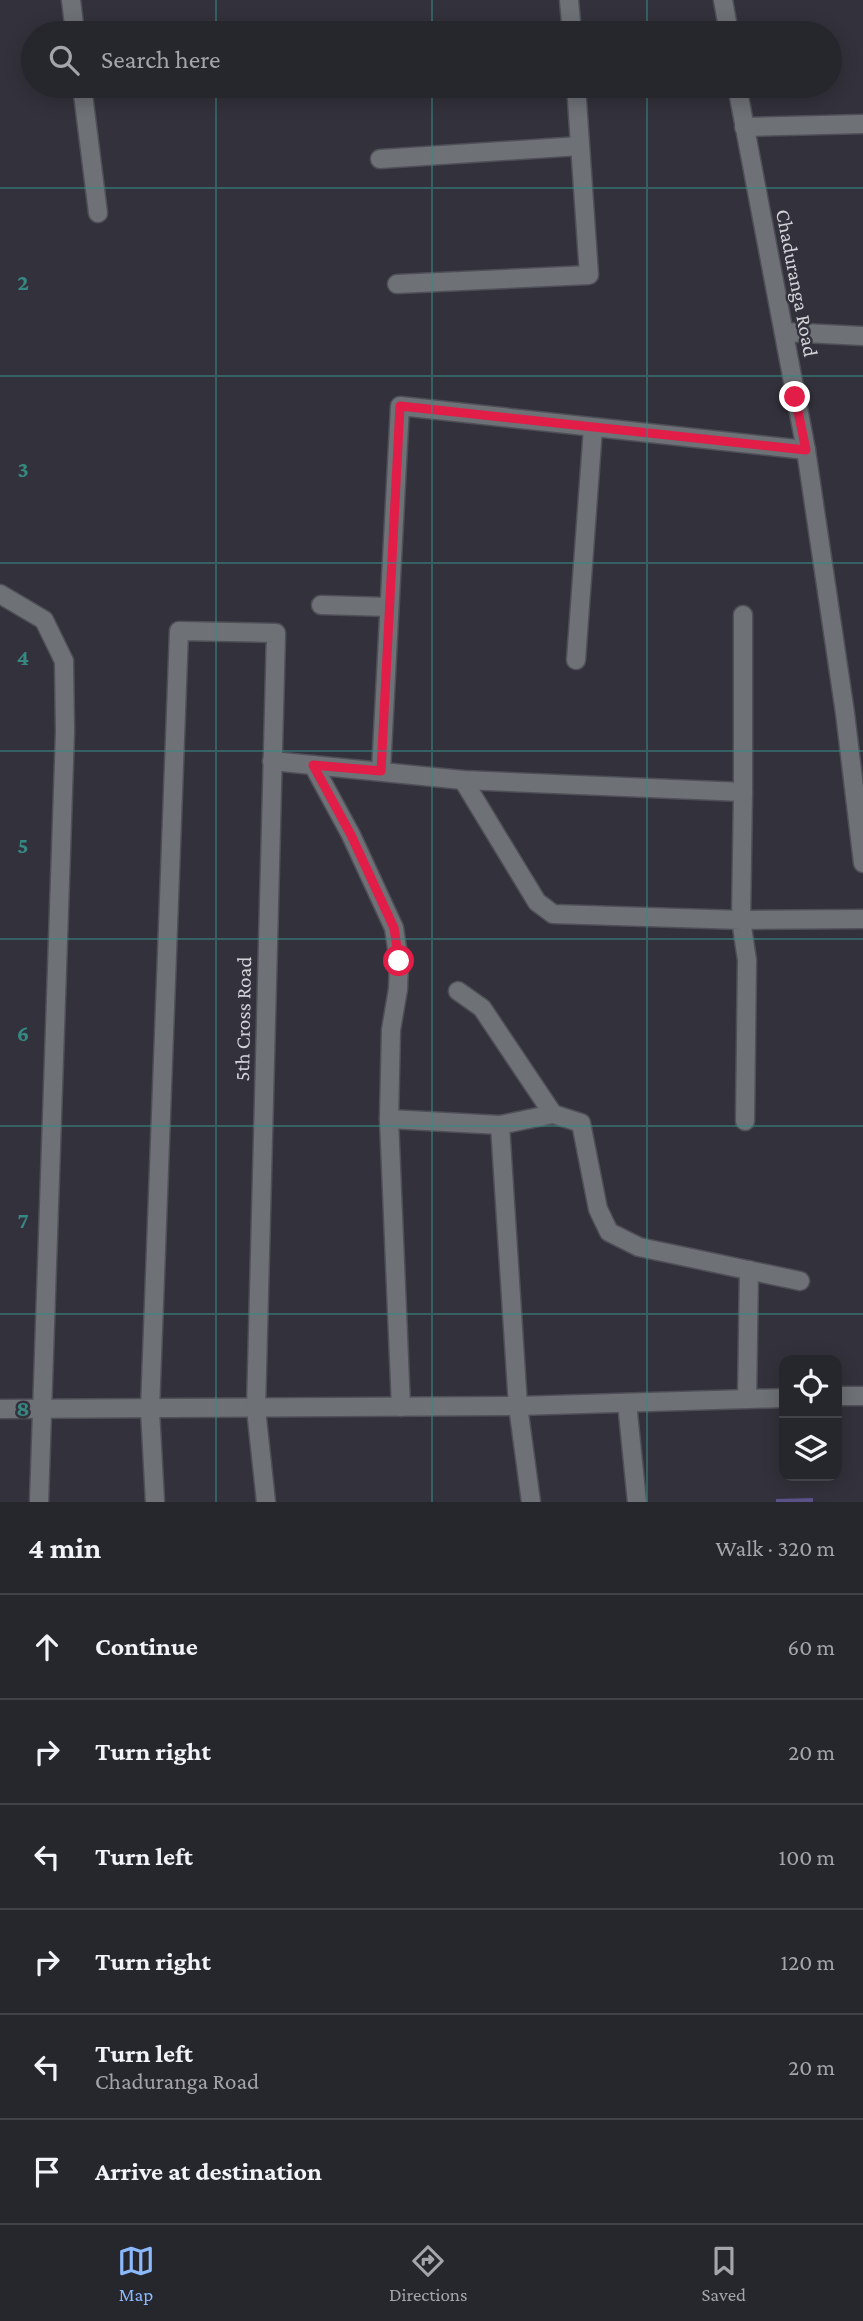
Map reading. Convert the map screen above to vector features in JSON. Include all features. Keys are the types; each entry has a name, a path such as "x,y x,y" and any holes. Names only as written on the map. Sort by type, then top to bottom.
{"street":[{"path":"71,0 74,21"},
{"path":"569,0 571,21"},
{"path":"723,0 727,21"},
{"path":"83,98 97,213"},
{"path":"397,284 589,275 577,98"},
{"name":"Chaduranga Road","path":"739,98 806,450 845,713 863,863"},
{"path":"744,127 863,124"},
{"path":"380,159 580,146"},
{"path":"784,332 863,336"},
{"path":"381,771 400,406 806,450"},
{"path":"576,660 593,428"},
{"path":"0,594 44,620 64,661 65,732 39,1502"},
{"path":"321,605 389,607"},
{"path":"743,615 741,920 747,960 745,1121"},
{"name":"5th Cross Road","path":"150,1410 179,631 276,633 256,1409 266,1502"},
{"path":"272,761 463,780 743,792"},
{"path":"313,765 351,835 394,928 399,961 398,989 391,1030 389,1119 401,1407"},
{"path":"463,780 537,902 553,914 741,920 863,919"},
{"path":"458,991 482,1009 553,1114"},
{"path":"389,1119 500,1125 553,1114 580,1123 598,1209 609,1232 639,1247 800,1281"},
{"path":"500,1125 518,1406 531,1502"},
{"path":"747,1399 749,1270"},
{"path":"842,1396 863,1396"},
{"path":"0,1409 518,1406 779,1398"},
{"path":"628,1403 637,1502"},
{"path":"150,1410 155,1502"}],"building":[{"path":"813,1498 813,1502 776,1502 776,1499"}],"route":[{"path":"399,961 394,928 351,835 313,765 381,771 400,406 806,450 795,397"}]}
